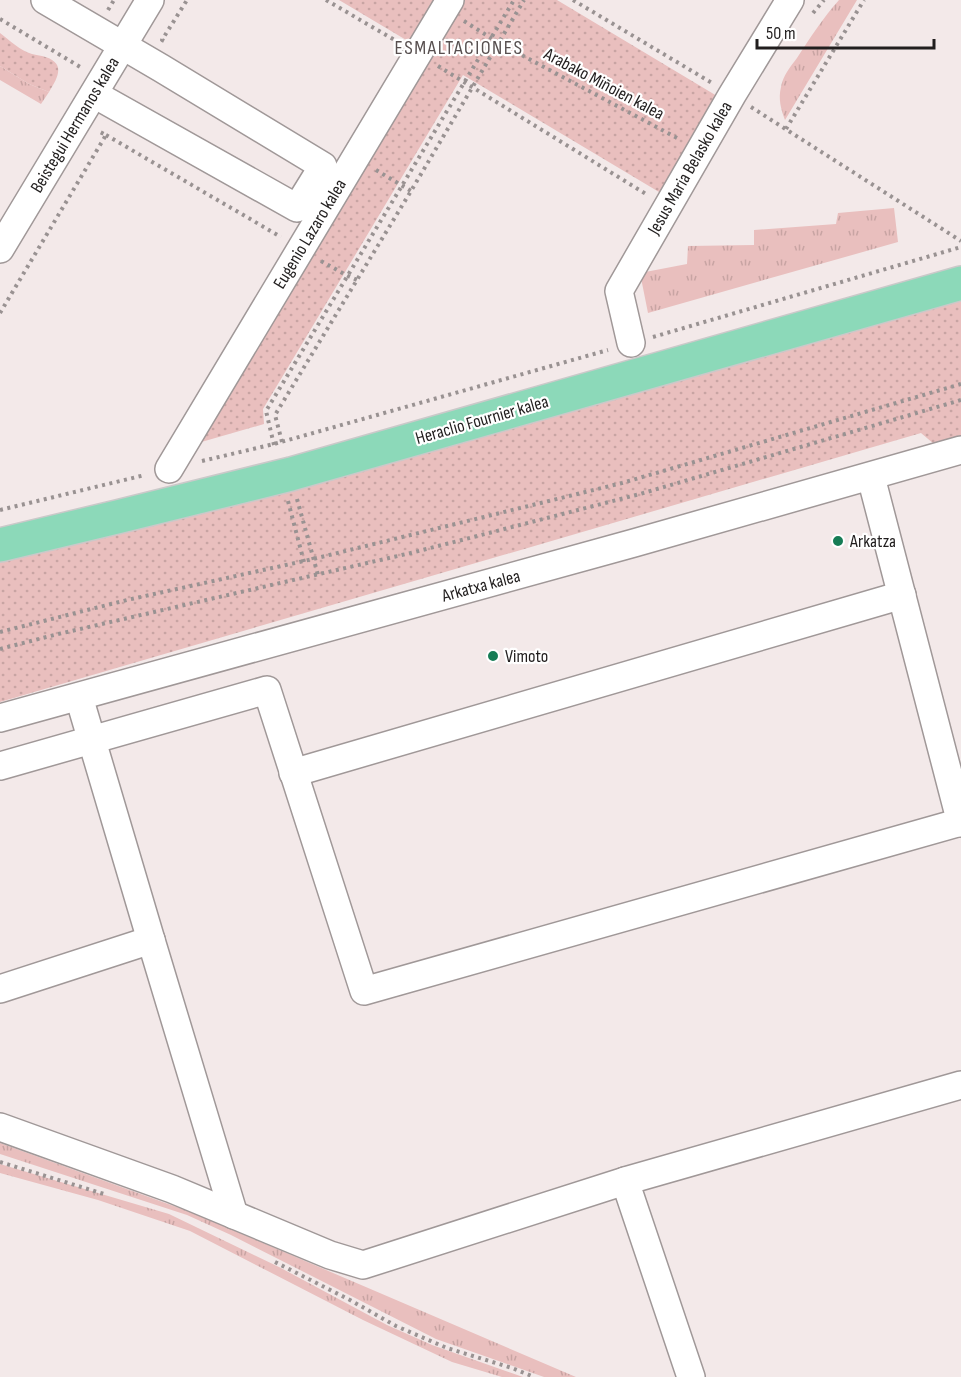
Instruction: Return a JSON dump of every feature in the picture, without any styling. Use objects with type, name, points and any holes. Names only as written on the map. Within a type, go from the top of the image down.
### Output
[{"type":"main road","name":"Heraclio Fournier kalea","points":[[0,544],[117,518],[286,475],[961,282]]},
{"type":"street","points":[[45,0],[323,166],[297,208],[85,86]]},
{"type":"street","name":"Beistegui Hermanos kalea","points":[[0,249],[85,86],[122,46],[150,0]]},
{"type":"street","name":"Jesus Maria Belasko kalea","points":[[631,343],[619,291],[732,95],[790,0]]},
{"type":"street","name":"Eugenio Lazaro kalea","points":[[170,469],[448,4]]},
{"type":"street","name":"Arkatxa kalea","points":[[0,718],[871,477],[961,450]]},
{"type":"street","points":[[257,648],[267,690],[364,992],[961,822],[871,477]]},
{"type":"street","points":[[293,773],[902,595]]},
{"type":"street","points":[[0,766],[267,690]]},
{"type":"street","points":[[79,697],[234,1215]]},
{"type":"street","points":[[0,989],[151,940]]},
{"type":"street","points":[[0,1127],[172,1189],[330,1256],[363,1265],[625,1180],[961,1085]]},
{"type":"street","points":[[625,1180],[691,1377]]},
{"type":"path","points":[[168,43],[162,40],[187,0]]},
{"type":"path","points":[[326,0],[667,206]]},
{"type":"path","points":[[318,575],[274,444],[266,411],[514,0]]},
{"type":"path","points":[[304,562],[275,415],[524,0]]},
{"type":"path","points":[[573,0],[732,95],[961,241]]},
{"type":"path","points":[[786,129],[864,0]]},
{"type":"path","name":"Arabako Miñoien kalea","points":[[448,4],[491,39],[700,150]]},
{"type":"path","points":[[0,19],[82,68],[85,86]]},
{"type":"path","points":[[106,135],[357,280]]},
{"type":"path","points":[[356,157],[411,191]]},
{"type":"path","points":[[0,510],[282,442],[961,247]]},
{"type":"path","points":[[0,632],[127,600],[304,562],[622,483],[961,384]]},
{"type":"path","points":[[0,649],[416,552],[640,494],[961,400]]},
{"type":"path","points":[[0,1162],[110,1195]]},
{"type":"path","points":[[272,1260],[396,1326],[447,1348],[534,1377]]},
{"type":"green space","points":[[339,0],[557,0],[722,99],[664,195],[463,75],[263,409],[264,424],[191,445],[428,53]]},
{"type":"green space","points":[[839,0],[857,0],[785,120],[780,100],[783,79]]},
{"type":"green space","points":[[0,33],[24,50],[55,62],[58,75],[49,92],[29,84],[0,66]]},
{"type":"green space","points":[[0,66],[29,84],[49,92],[41,104],[0,80]]},
{"type":"green space","points":[[894,208],[898,242],[648,313],[640,273],[687,264],[688,246],[754,245],[754,230],[836,224],[838,213]]},
{"type":"green space","points":[[961,296],[961,436],[934,444],[921,433],[0,702],[0,558]]},
{"type":"green space","points":[[0,1143],[193,1213],[576,1377],[544,1377],[436,1339],[187,1215],[0,1154]]},
{"type":"green space","points":[[0,1164],[169,1214],[279,1267],[387,1325],[432,1345],[523,1377],[502,1377],[452,1362],[363,1320],[190,1231],[98,1200],[0,1173]]},
{"type":"place","name":"Arkatza","points":[[838,541]]},
{"type":"place","name":"Vimoto","points":[[493,656]]},
{"type":"district","name":"ESMALTACIONES","points":[[459,48]]}]
